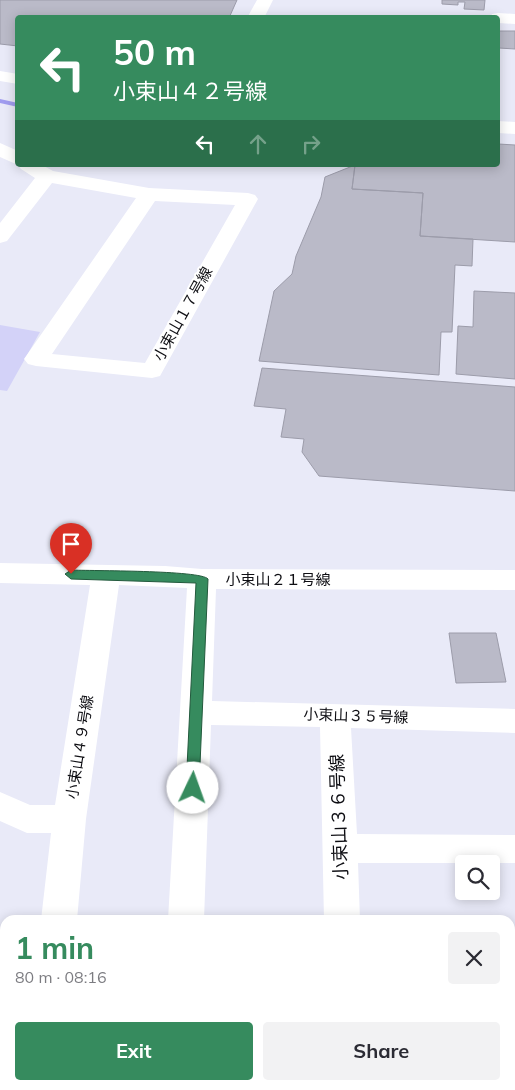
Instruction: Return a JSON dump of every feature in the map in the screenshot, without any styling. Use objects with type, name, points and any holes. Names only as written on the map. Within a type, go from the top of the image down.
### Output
[{"type":"street","points":[[258,15],[265,0]]},
{"type":"street","points":[[500,18],[515,19]]},
{"type":"street","points":[[0,64],[15,66]]},
{"type":"street","points":[[0,76],[15,78]]},
{"type":"street","points":[[500,113],[515,114]]},
{"type":"street","points":[[500,127],[515,128]]},
{"type":"street","points":[[0,150],[15,158]]},
{"type":"street","name":"小束山１７号線","points":[[31,167],[47,176],[149,194],[183,198],[248,199],[152,371],[36,359],[149,194]]},
{"type":"street","points":[[0,237],[47,176]]},
{"type":"street","name":"小束山２１号線","points":[[0,573],[202,579],[515,580]]},
{"type":"street","name":"小束山４９号線","points":[[59,915],[69,819],[106,575]]},
{"type":"street","points":[[186,915],[202,579]]},
{"type":"street","name":"小束山３５号線","points":[[196,713],[515,721]]},
{"type":"street","name":"小束山３６号線","points":[[335,715],[342,915]]},
{"type":"street","points":[[0,806],[27,819],[69,819]]},
{"type":"street","points":[[341,848],[515,849]]},
{"type":"shaded area","points":[[0,325],[40,332],[7,391],[0,390]]},
{"type":"building","points":[[0,0],[237,0],[230,15],[15,15],[15,46],[0,44]]},
{"type":"building","points":[[442,0],[485,0],[484,10],[464,9],[465,2],[458,2],[458,5],[442,4]]},
{"type":"building","points":[[500,31],[515,31],[515,49],[500,48]]},
{"type":"building","points":[[500,144],[515,145],[515,242],[420,236],[423,193],[352,189],[355,167],[500,167]]},
{"type":"building","points":[[350,167],[355,167],[352,189],[423,193],[420,236],[473,239],[472,266],[455,265],[452,332],[441,332],[439,375],[259,361],[274,291],[292,274],[296,256],[321,197],[325,177]]},
{"type":"building","points":[[474,291],[515,293],[515,379],[456,374],[458,326],[473,327]]},
{"type":"building","points":[[262,368],[515,387],[515,491],[319,476],[302,452],[304,439],[281,437],[286,409],[254,406]]},
{"type":"building","points":[[449,633],[496,633],[506,682],[456,683]]},
{"type":"waterway","points":[[0,101],[15,104]]},
{"type":"route","points":[[71,574],[166,576],[202,579],[193,788]]}]
